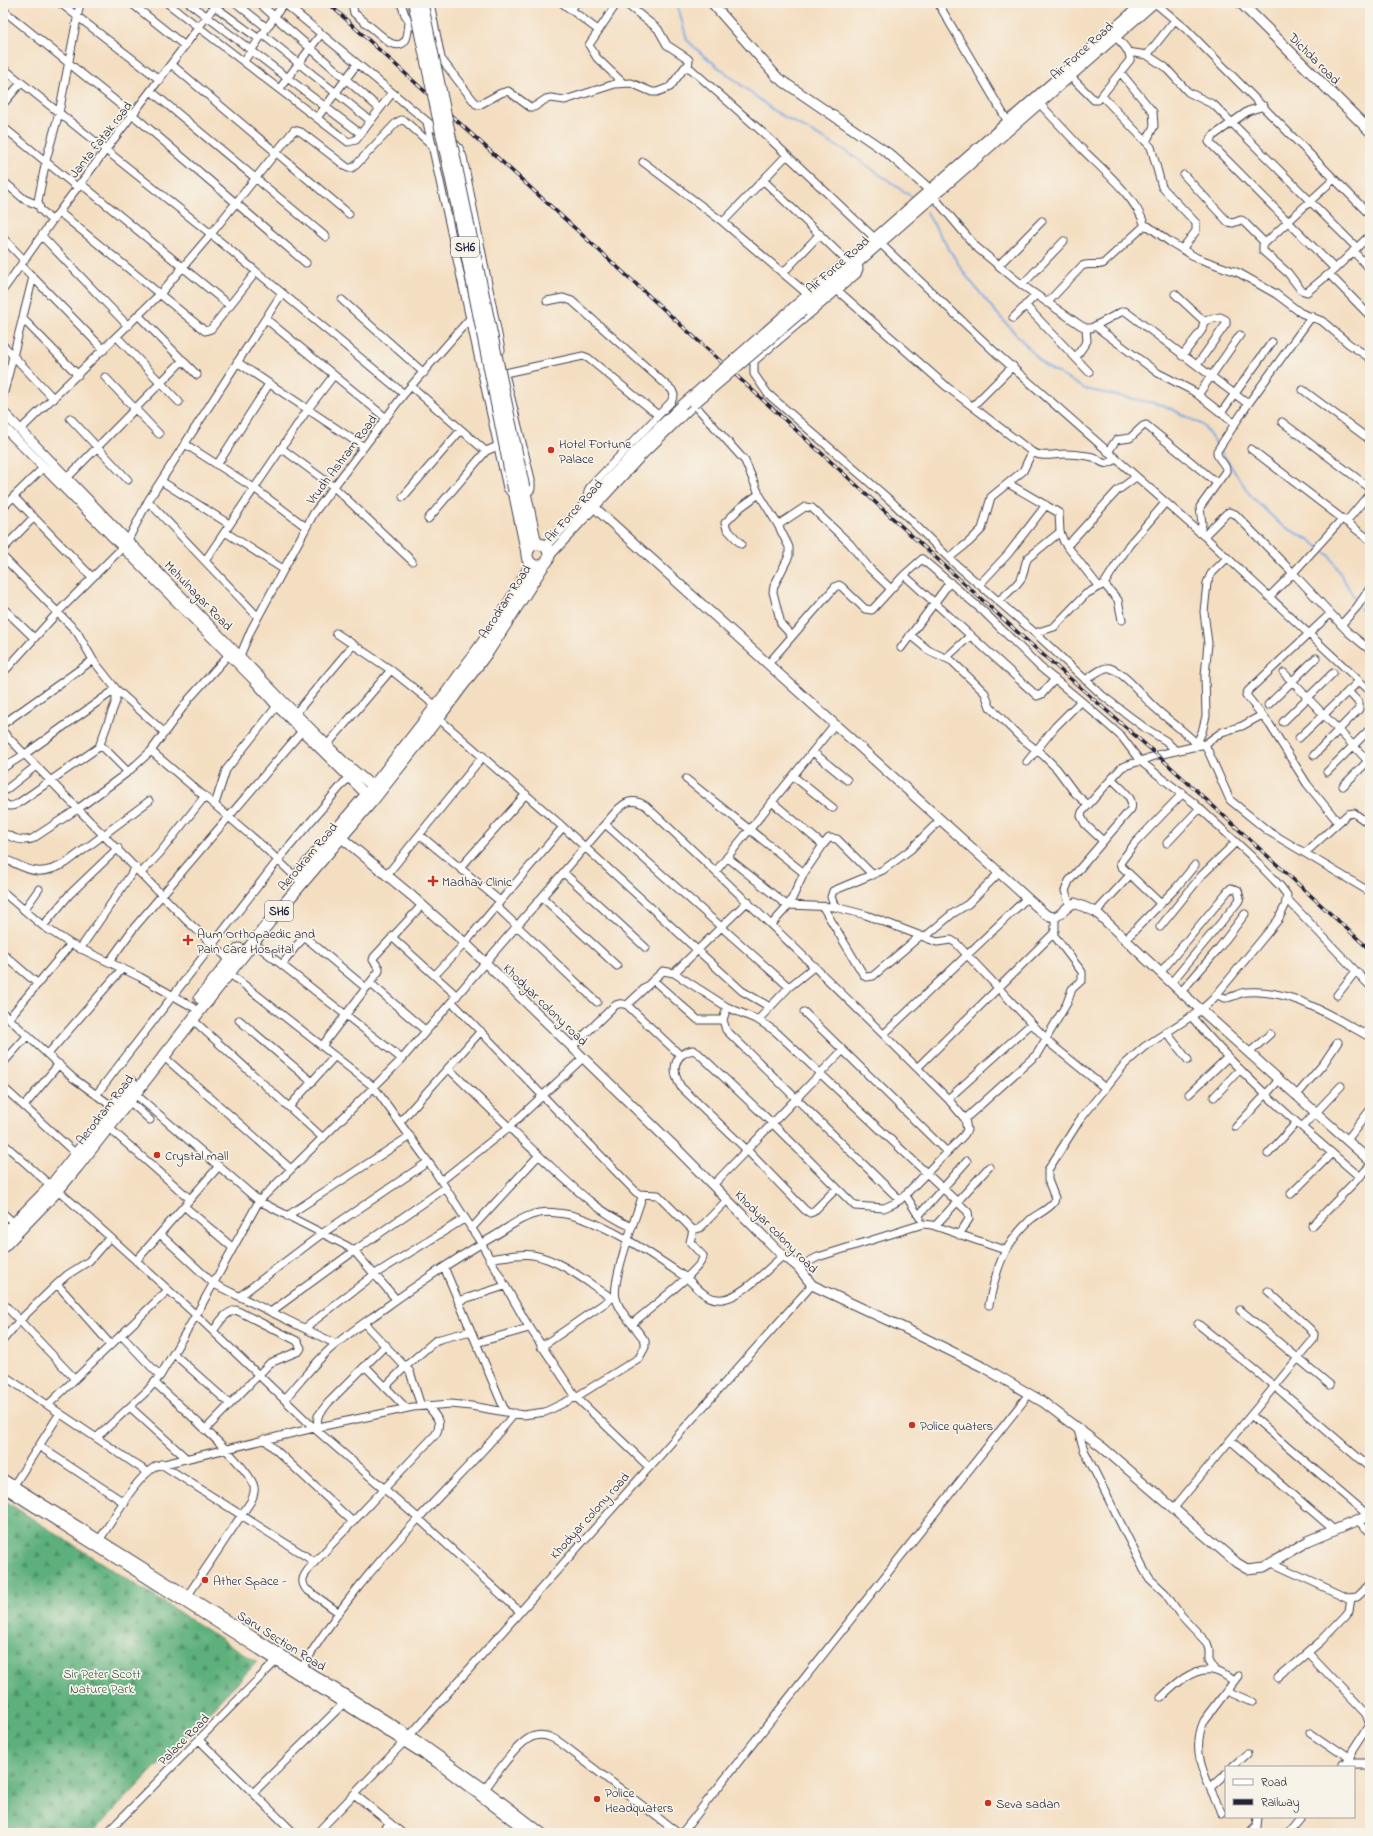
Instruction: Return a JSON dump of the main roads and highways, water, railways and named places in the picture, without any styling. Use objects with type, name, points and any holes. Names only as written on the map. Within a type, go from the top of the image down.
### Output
[{"type":"main road","name":"SH6","points":[[414,3],[520,493],[543,549],[547,562],[543,566]]},
{"type":"main road","name":"SH6","points":[[422,3],[520,493],[527,557],[531,565]]},
{"type":"main road","name":"Dichda road","points":[[1241,3],[1370,131]]},
{"type":"main road","points":[[527,553],[529,549],[543,549]]},
{"type":"main road","points":[[531,565],[543,566]]},
{"type":"main road","name":"Aerodram Road","points":[[373,794],[500,619],[531,565]]},
{"type":"main road","name":"Aerodram Road","points":[[3,1246],[108,1126],[164,1056],[231,966],[299,880],[438,718],[493,644],[543,566]]},
{"type":"main road","name":"Aerodram Road","points":[[3,1235],[54,1188],[76,1154],[192,1007],[254,943],[299,880]]},
{"type":"waterway","points":[[677,3],[687,40],[703,55],[774,111],[849,153],[912,197]]},
{"type":"waterway","points":[[926,212],[964,273],[994,310],[1044,365],[1085,389],[1163,405],[1203,425],[1251,496],[1281,525],[1311,541],[1330,556],[1358,604]]},
{"type":"waterway","points":[[1360,608],[1370,622]]},
{"type":"railway","points":[[328,3],[1025,639],[1163,760],[1370,950]]},
{"type":"place","name":"Hotel Fortune Palace","points":[[551,450]]},
{"type":"place","name":"Madhav Clinic","points":[[433,881]]},
{"type":"place","name":"Aum Orthopaedic and Pain Care Hospital","points":[[188,940]]},
{"type":"place","name":"Crystal mall","points":[[157,1155]]},
{"type":"place","name":"Police quaters","points":[[912,1425]]},
{"type":"place","name":"Ather Space -","points":[[205,1580]]},
{"type":"place","name":"Police Headquaters","points":[[597,1799]]},
{"type":"place","name":"Seva sadan","points":[[988,1803]]},
{"type":"park label","name":"Sir Peter Scott Nature Park","points":[[102,1680]]}]
